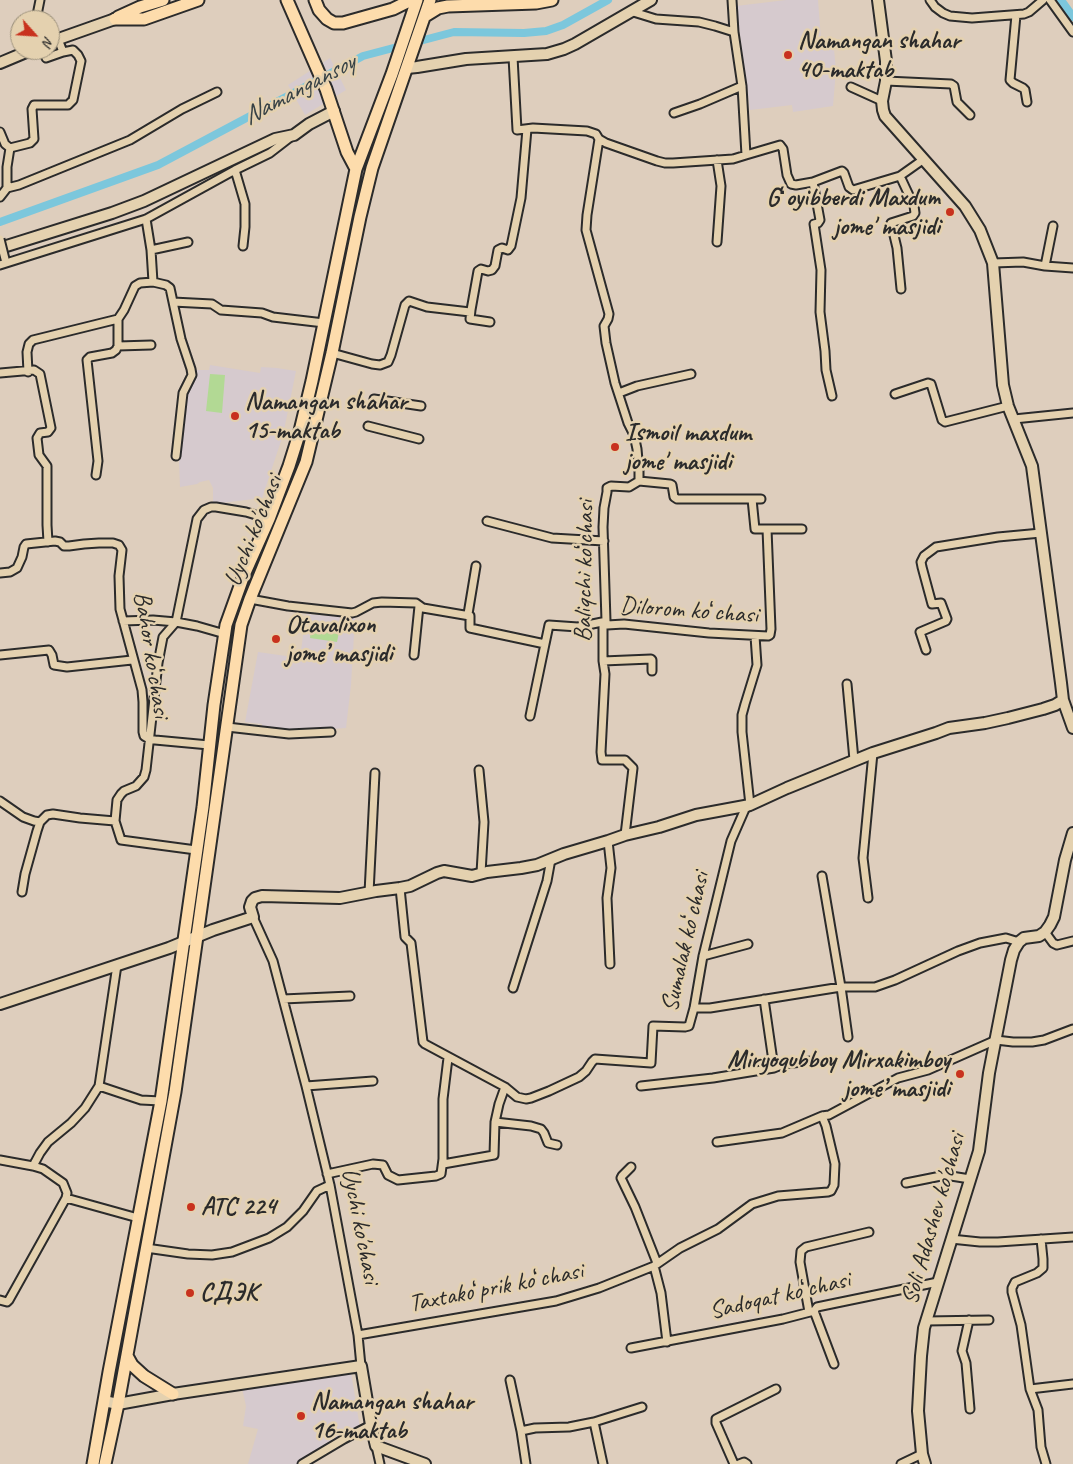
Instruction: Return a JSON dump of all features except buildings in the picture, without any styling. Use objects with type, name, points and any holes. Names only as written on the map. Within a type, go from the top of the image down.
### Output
[{"type":"main road","points":[[114,19],[140,7],[163,0]]},
{"type":"main road","points":[[114,19],[144,19],[198,0]]},
{"type":"main road","points":[[287,0],[326,89],[347,152],[356,170]]},
{"type":"main road","points":[[315,0],[319,10],[327,19],[334,23],[343,24],[393,9],[411,0]]},
{"type":"main road","name":"Uychi ko'chasi","points":[[93,1464],[161,1101],[203,806],[209,745],[226,625],[234,600],[269,519],[289,466],[300,430],[356,170],[417,0]]},
{"type":"main road","name":"Uychi ko'chasi","points":[[105,1464],[118,1404],[176,1092],[241,625],[306,462],[372,168],[430,0]]},
{"type":"main road","points":[[424,16],[438,8],[448,6],[536,3],[552,0]]},
{"type":"main road","points":[[372,126],[384,130]]},
{"type":"main road","points":[[127,1356],[144,1376],[173,1394]]},
{"type":"street","points":[[408,65],[466,59],[542,55],[564,49],[651,0]]},
{"type":"street","points":[[732,0],[734,32],[742,86],[746,155]]},
{"type":"street","points":[[878,0],[884,46],[886,81],[882,100],[885,116],[965,206],[980,230],[993,263],[1003,385],[1008,406],[1032,466],[1063,700],[1070,711],[1073,728]]},
{"type":"street","points":[[930,0],[943,13],[950,16],[972,18],[1016,15],[1029,12],[1043,0]]},
{"type":"street","points":[[1050,0],[1073,32]]},
{"type":"street","points":[[630,11],[656,19],[699,22],[734,32]]},
{"type":"street","points":[[1016,15],[1010,80],[1025,90],[1027,102]]},
{"type":"street","points":[[60,38],[114,19]]},
{"type":"street","points":[[60,48],[63,52]]},
{"type":"street","points":[[10,148],[30,143],[34,139],[32,109],[34,105],[68,105],[73,100],[81,61],[76,52],[69,50],[60,53]]},
{"type":"street","points":[[513,57],[517,130],[587,131],[596,134],[599,139],[657,161],[673,163],[733,159],[780,145],[786,175],[791,184],[813,182],[844,172],[849,187],[853,190],[900,176],[924,159]]},
{"type":"street","points":[[886,81],[951,84],[954,86],[957,102],[970,114]]},
{"type":"street","points":[[674,113],[742,86]]},
{"type":"street","points":[[852,87],[882,100]]},
{"type":"street","points":[[0,197],[7,188],[130,140],[182,109],[217,92]]},
{"type":"street","points":[[0,239],[4,262],[146,219],[270,153],[309,124],[334,111]]},
{"type":"street","points":[[490,322],[472,320],[470,312],[478,271],[481,269],[492,270],[495,266],[498,250],[508,250],[510,248],[521,198],[527,129]]},
{"type":"street","points":[[0,132],[5,144],[10,148]]},
{"type":"street","points":[[0,248],[144,201],[275,139],[294,134]]},
{"type":"street","points":[[599,139],[586,230],[608,309],[609,314],[604,331],[619,393],[628,423],[634,435],[639,462],[638,481],[670,484],[672,485],[674,497],[678,499],[761,499]]},
{"type":"street","points":[[7,188],[7,167],[10,148]]},
{"type":"street","points":[[717,160],[721,186],[717,242]]},
{"type":"street","points":[[235,170],[245,204],[243,246]]},
{"type":"street","points":[[900,176],[915,213],[913,216],[891,222],[897,248],[901,289]]},
{"type":"street","points":[[813,182],[820,220],[814,224],[821,270],[820,312],[826,370],[832,396]]},
{"type":"street","points":[[146,219],[152,250],[153,282]]},
{"type":"street","points":[[1045,266],[1053,226]]},
{"type":"street","points":[[152,250],[188,242]]},
{"type":"street","points":[[993,263],[1023,262],[1073,268]]},
{"type":"street","points":[[118,346],[118,319],[135,286],[140,283],[153,282],[170,288],[181,339],[192,369],[192,376],[184,393],[176,456]]},
{"type":"street","points":[[332,353],[372,364],[380,365],[388,362],[405,305],[409,301],[427,307],[470,312]]},
{"type":"street","points":[[173,302],[212,304],[221,310],[262,313],[273,317],[324,323]]},
{"type":"street","points":[[28,372],[29,344],[33,340],[118,319]]},
{"type":"street","points":[[96,474],[98,461],[87,360],[90,357],[112,352],[118,346],[151,345]]},
{"type":"street","points":[[0,373],[36,370],[40,374],[51,424],[48,432],[40,433],[37,438],[39,455],[47,466],[48,542],[26,544],[17,568],[10,572],[0,573]]},
{"type":"street","points":[[619,393],[637,386],[691,374]]},
{"type":"street","points":[[894,394],[928,383],[931,384],[944,422],[1008,406]]},
{"type":"street","points":[[374,399],[421,406]]},
{"type":"street","points":[[1014,419],[1073,413]]},
{"type":"street","points":[[368,426],[420,439]]},
{"type":"street","name":"Baliqchi koʻchasi","points":[[625,835],[633,768],[625,760],[604,761],[600,752],[605,674],[603,627],[606,621],[603,527],[607,488],[611,486],[629,487],[638,481]]},
{"type":"street","points":[[752,499],[755,529],[802,529]]},
{"type":"street","points":[[196,850],[121,840],[115,821],[119,796],[124,791],[136,786],[146,770],[162,637],[176,622],[196,519],[204,510],[216,507],[246,512],[269,519]]},
{"type":"street","points":[[487,521],[552,538],[604,541]]},
{"type":"street","name":"Dilorom koʻchasi","points":[[545,644],[549,625],[578,626],[602,622],[607,625],[624,624],[768,636],[771,634],[768,529]]},
{"type":"street","points":[[926,650],[920,632],[947,619],[941,603],[932,604],[921,562],[924,556],[936,548],[998,537],[1041,533]]},
{"type":"street","name":"Bahor koʻchasi","points":[[48,542],[58,542],[61,545],[69,546],[99,543],[113,543],[121,546],[118,593],[132,660],[142,690],[144,736],[149,739],[209,745]]},
{"type":"street","points":[[476,566],[468,614],[470,616],[470,628],[545,644],[530,716]]},
{"type":"street","points":[[250,599],[288,606],[352,613],[382,602],[416,603],[423,608],[468,614]]},
{"type":"street","points":[[414,656],[419,606]]},
{"type":"street","points":[[123,621],[153,620],[176,622],[225,634]]},
{"type":"street","points":[[750,805],[742,732],[742,715],[757,665],[755,636]]},
{"type":"street","points":[[0,655],[49,650],[52,654],[54,665],[67,667],[132,660]]},
{"type":"street","points":[[603,661],[651,659],[652,671]]},
{"type":"street","points":[[847,684],[854,760]]},
{"type":"street","points":[[0,1004],[253,917],[250,906],[252,901],[262,896],[340,898],[410,886],[444,871],[472,876],[481,873],[521,868],[571,851],[696,815],[750,805],[873,753],[949,728],[985,724],[1043,709],[1063,700]]},
{"type":"street","points":[[227,727],[289,734],[331,732]]},
{"type":"street","points":[[868,898],[863,858],[873,753]]},
{"type":"street","points":[[478,770],[484,822],[481,873]]},
{"type":"street","points":[[369,893],[375,773]]},
{"type":"street","points":[[0,801],[23,817],[40,822]]},
{"type":"street","name":"Sumalak koʻchasi","points":[[400,888],[405,936],[410,943],[423,1042],[517,1096],[526,1099],[531,1098],[583,1075],[595,1059],[651,1062],[653,1026],[687,1027],[694,1008],[731,841],[745,809],[750,805]]},
{"type":"street","points":[[22,892],[32,844],[40,822],[48,815],[115,821]]},
{"type":"street","points":[[694,1008],[710,1008],[764,1000],[841,986],[875,987],[980,943],[1006,938],[1019,942],[1024,938],[1039,936],[1045,932],[1054,916],[1065,860],[1073,833]]},
{"type":"street","points":[[608,841],[611,868],[607,898],[610,964]]},
{"type":"street","points":[[513,988],[544,890],[551,859]]},
{"type":"street","points":[[822,876],[848,1037]]},
{"type":"street","name":"Uychi ko'chasi","points":[[253,917],[273,961],[330,1185],[358,1336],[361,1366]]},
{"type":"street","points":[[1045,932],[1053,943],[1057,945],[1073,941]]},
{"type":"street","name":"Soli Adashev ko'chasi","points":[[925,1464],[922,1454],[918,1411],[921,1356],[926,1321],[980,1143],[989,1073],[1011,960],[1019,942]]},
{"type":"street","points":[[704,956],[748,944]]},
{"type":"street","points":[[33,1166],[44,1148],[85,1108],[99,1086],[117,965]]},
{"type":"street","points":[[283,999],[350,996]]},
{"type":"street","points":[[764,1000],[774,1068]]},
{"type":"street","points":[[718,1142],[782,1133],[822,1116],[829,1115],[898,1078],[928,1070],[996,1040],[1032,1042],[1044,1040],[1073,1029]]},
{"type":"street","points":[[327,1174],[373,1164],[383,1165],[388,1175],[395,1179],[440,1175],[443,1164],[443,1099],[448,1058]]},
{"type":"street","points":[[641,1086],[713,1078],[774,1068],[784,1064],[810,1061]]},
{"type":"street","points":[[306,1086],[373,1080]]},
{"type":"street","points":[[99,1086],[141,1100],[161,1101]]},
{"type":"street","points":[[443,1164],[494,1155],[495,1122],[505,1088]]},
{"type":"street","name":"Taxtakoʻprik koʻchasi","points":[[358,1336],[556,1301],[600,1288],[655,1264],[680,1248],[718,1229],[752,1204],[778,1196],[831,1191],[834,1185],[835,1164],[822,1116]]},
{"type":"street","points":[[495,1122],[541,1129],[548,1143],[557,1145]]},
{"type":"street","points":[[0,1160],[33,1166],[48,1172],[63,1183],[67,1193],[66,1198],[9,1300],[7,1302],[0,1300]]},
{"type":"street","points":[[631,1167],[621,1178],[635,1207],[655,1264],[668,1342]]},
{"type":"street","points":[[906,1183],[941,1176],[970,1179]]},
{"type":"street","points":[[146,1248],[188,1254],[212,1255],[232,1252],[269,1238],[287,1226],[303,1211],[317,1191],[330,1185]]},
{"type":"street","points":[[66,1198],[138,1218]]},
{"type":"street","points":[[834,1364],[812,1311],[800,1262],[801,1250],[806,1247],[869,1232]]},
{"type":"street","points":[[951,1239],[980,1242],[1073,1237]]},
{"type":"street","points":[[1042,1239],[1042,1268],[1037,1273],[1016,1282],[1012,1292],[1020,1320],[1030,1389],[1038,1410],[1041,1447],[1046,1464]]},
{"type":"street","name":"Sadoqat koʻchasi","points":[[630,1348],[668,1342],[812,1311],[817,1307],[938,1282]]},
{"type":"street","points":[[969,1320],[962,1351],[966,1363],[970,1409]]},
{"type":"street","points":[[926,1321],[989,1320]]},
{"type":"street","points":[[104,1401],[118,1404],[361,1366],[380,1464]]},
{"type":"street","points":[[510,1380],[526,1464]]},
{"type":"street","points":[[1030,1389],[1073,1384]]},
{"type":"street","points":[[734,1464],[716,1420],[776,1389]]},
{"type":"street","points":[[521,1430],[569,1427],[594,1422],[642,1407]]},
{"type":"street","points":[[594,1422],[603,1464]]},
{"type":"street","points":[[302,1464],[371,1425]]},
{"type":"street","points":[[376,1446],[425,1464]]},
{"type":"street","points":[[901,1464],[922,1454]]},
{"type":"street","points":[[739,1464],[744,1462],[747,1464]]},
{"type":"shaded area","name":"Namangan shahar 40-maktab","points":[[786,0],[818,0],[821,39],[833,39],[836,70],[833,106],[793,112],[792,105],[750,110],[736,6]]},
{"type":"shaded area","points":[[330,58],[346,90],[305,115],[288,85]]},
{"type":"shaded area","name":"Namangan shahar 15-maktab","points":[[210,365],[260,373],[261,367],[296,371],[283,435],[262,498],[213,504],[213,488],[209,480],[180,487],[179,462],[186,396],[192,383],[194,370],[209,370]]},
{"type":"shaded area","points":[[306,614],[355,618],[346,728],[300,731],[262,728],[262,724],[245,722],[258,652],[300,658]]},
{"type":"shaded area","name":"Namangan shahar 16-maktab","points":[[351,1372],[360,1428],[299,1464],[248,1464],[258,1429],[243,1426],[246,1406],[242,1388]]},
{"type":"green space","points":[[210,374],[225,375],[222,413],[206,411]]},
{"type":"green space","points":[[312,622],[340,627],[337,642],[310,638]]},
{"type":"waterway","name":"Namangansoy","points":[[0,222],[158,165],[363,56],[454,32],[524,33],[546,31],[563,25],[608,0]]},
{"type":"waterway","points":[[1061,0],[1073,17]]},
{"type":"place","name":"Namangan shahar 40-maktab","points":[[788,55]]},
{"type":"place","name":"Gʻoyibberdi Maxdum jome' masjidi","points":[[950,212]]},
{"type":"place","name":"Namangan shahar 15-maktab","points":[[235,416]]},
{"type":"place","name":"Ismoil maxdum jome' masjidi","points":[[615,447]]},
{"type":"place","name":"Otavalixon jome’ masjidi","points":[[276,639]]},
{"type":"place","name":"Miryoqubboy Mirxakimboy jome’ masjidi","points":[[960,1074]]},
{"type":"place","name":"ATC 224","points":[[191,1207]]},
{"type":"place","name":"СДЭК","points":[[190,1293]]},
{"type":"place","name":"Namangan shahar 16-maktab","points":[[301,1416]]}]
